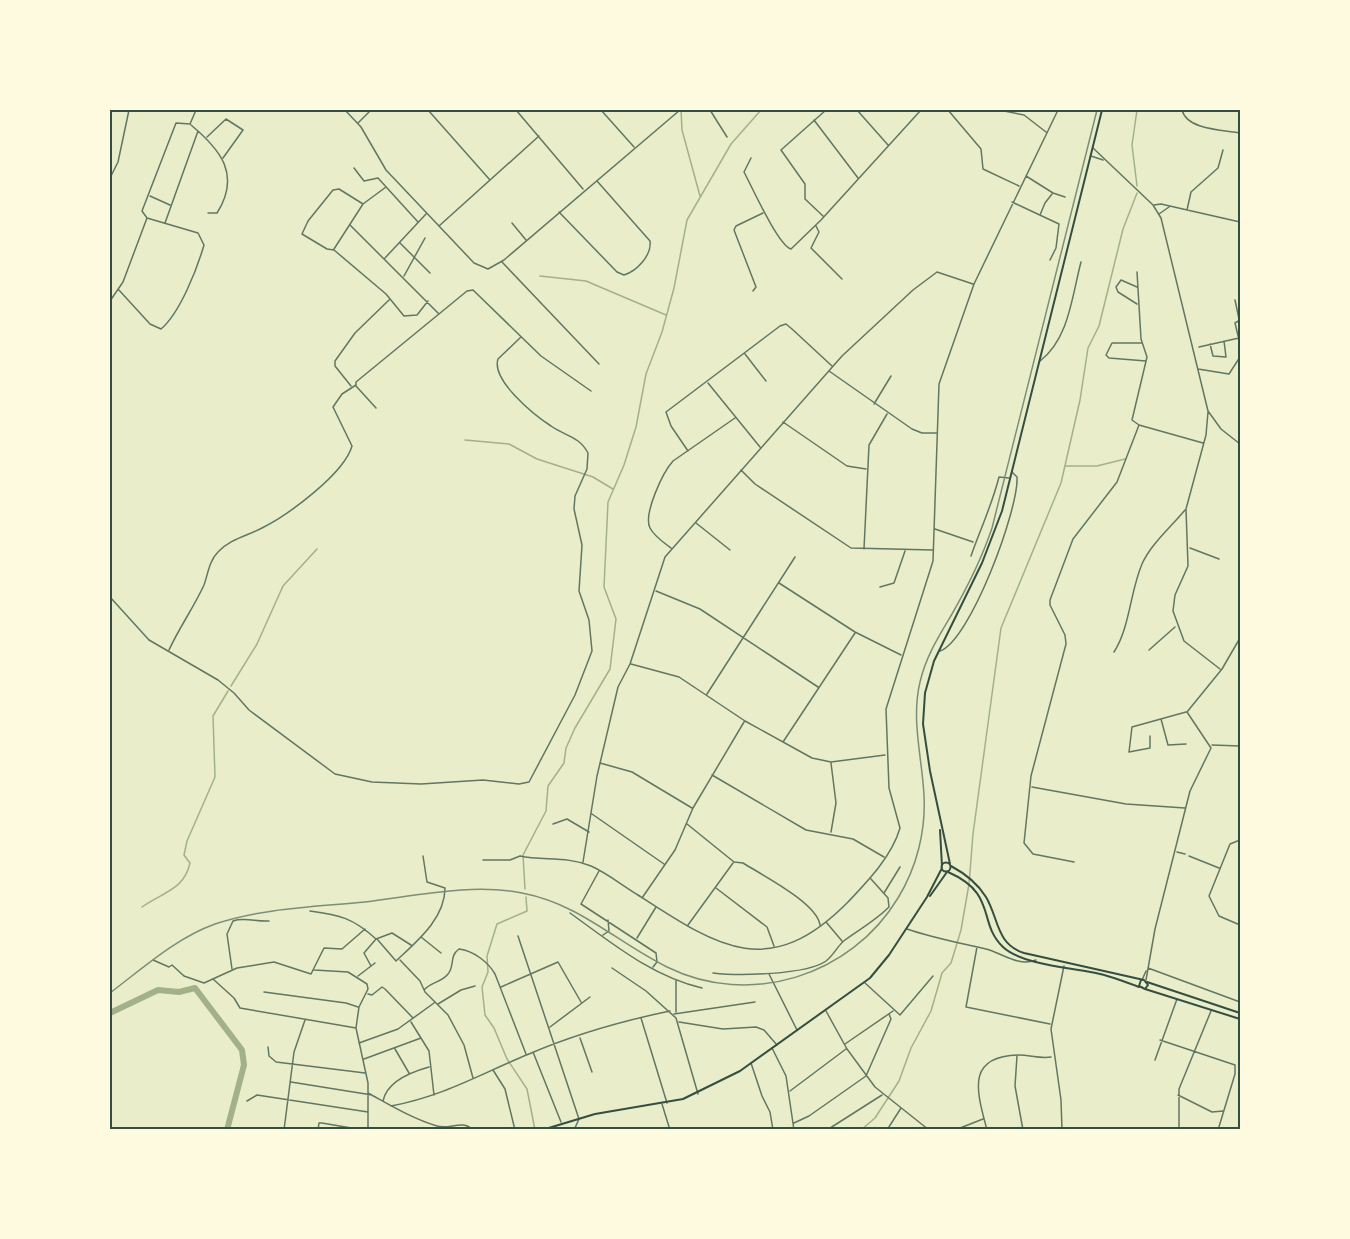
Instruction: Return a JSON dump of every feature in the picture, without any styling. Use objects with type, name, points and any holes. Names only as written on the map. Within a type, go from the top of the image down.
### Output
[{"type":"main road","points":[[544,1129],[579,1119],[667,1103],[698,1094],[750,1064],[826,1011],[879,969],[927,897],[947,872],[950,865],[940,824],[923,712],[927,683],[939,651],[991,542],[1010,478],[1102,110]]},
{"type":"main road","points":[[940,824],[942,867],[969,884],[979,896],[996,937],[1003,947],[1019,957],[1124,981],[1240,1019]]},
{"type":"main road","points":[[927,897],[944,863],[950,865],[968,877],[985,895],[999,932],[1009,946],[1024,953],[1083,964],[1147,981],[1240,1013]]},
{"type":"main road","points":[[1140,987],[1141,980]]},
{"type":"main road","points":[[1145,988],[1147,981]]},
{"type":"street","points":[[110,178],[118,162],[129,110]]},
{"type":"street","points":[[190,124],[196,110]]},
{"type":"street","points":[[345,110],[358,123],[379,161],[477,266],[488,269],[501,261],[680,110]]},
{"type":"street","points":[[358,123],[372,110]]},
{"type":"street","points":[[428,110],[490,181]]},
{"type":"street","points":[[516,110],[584,190]]},
{"type":"street","points":[[601,110],[635,147]]},
{"type":"street","points":[[710,110],[727,137]]},
{"type":"street","points":[[824,217],[805,199],[805,184],[781,150],[826,110]]},
{"type":"street","points":[[857,110],[888,146]]},
{"type":"street","points":[[751,158],[744,170],[764,213],[788,249],[794,248],[921,110]]},
{"type":"street","points":[[948,110],[981,149],[983,169],[1020,187]]},
{"type":"street","points":[[999,110],[1024,115],[1047,133]]},
{"type":"street","points":[[483,860],[510,860],[520,856],[557,857],[582,863],[599,870],[687,926],[738,949],[774,947],[799,941],[826,922],[870,878],[896,840],[900,823],[889,788],[886,709],[931,571],[939,384],[974,284],[1058,110]]},
{"type":"street","points":[[1182,110],[1184,117],[1199,125],[1240,133]]},
{"type":"street","points":[[206,138],[226,119],[243,130],[223,158]]},
{"type":"street","points":[[813,120],[858,179]]},
{"type":"street","points":[[118,289],[153,326],[161,329],[168,323],[204,245],[198,233],[147,218],[142,211],[176,123],[190,124],[223,158],[228,180],[226,193],[217,213],[208,213]]},
{"type":"street","points":[[164,224],[198,131]]},
{"type":"street","points":[[439,226],[539,136]]},
{"type":"street","points":[[1093,147],[1153,205],[1159,214],[1169,243],[1208,411],[1221,429],[1240,444]]},
{"type":"street","points":[[1186,210],[1191,192],[1218,168],[1223,150]]},
{"type":"street","points":[[1091,156],[1104,160]]},
{"type":"street","points":[[354,168],[364,181],[378,178],[418,222]]},
{"type":"street","points":[[1025,175],[1053,193],[1065,197]]},
{"type":"street","points":[[558,211],[617,273],[624,275],[635,269],[647,255],[650,241],[596,180]]},
{"type":"street","points":[[334,250],[363,204],[386,187]]},
{"type":"street","points":[[363,204],[339,189],[333,190],[308,221],[303,236],[327,249],[334,250],[389,299],[400,314],[408,318],[417,315],[428,301]]},
{"type":"street","points":[[1040,216],[1045,202],[1053,193]]},
{"type":"street","points":[[148,196],[171,205]]},
{"type":"street","points":[[1012,202],[1058,223],[1060,228],[1056,248],[1050,260]]},
{"type":"street","points":[[1153,205],[1240,222]]},
{"type":"street","points":[[1159,214],[1170,207]]},
{"type":"street","points":[[385,258],[426,213]]},
{"type":"street","points":[[753,291],[756,287],[734,230],[736,226],[764,213]]},
{"type":"street","points":[[110,301],[118,289],[147,218]]},
{"type":"street","points":[[512,223],[526,240]]},
{"type":"street","points":[[350,225],[440,314]]},
{"type":"street","points":[[816,225],[819,231],[811,248],[842,279]]},
{"type":"street","points":[[404,277],[425,238]]},
{"type":"street","points":[[399,243],[430,273]]},
{"type":"street","points":[[501,261],[599,364]]},
{"type":"street","points":[[1039,362],[1051,352],[1062,335],[1081,262]]},
{"type":"street","points":[[1137,272],[1142,343],[1147,361],[1132,416],[1133,422],[1204,443]]},
{"type":"street","points":[[582,863],[600,763],[618,687],[630,664],[655,590],[660,566],[671,549],[832,367],[895,306],[934,273],[947,273],[974,284]]},
{"type":"street","points":[[1138,288],[1121,280],[1116,287],[1122,295],[1139,305]]},
{"type":"street","points":[[168,651],[203,586],[218,552],[237,539],[264,528],[287,513],[332,474],[350,451],[351,442],[333,408],[339,398],[440,314],[473,290],[541,356],[591,392]]},
{"type":"street","points":[[352,387],[336,367],[335,361],[355,333],[389,299]]},
{"type":"street","points":[[1235,300],[1240,320],[1235,323],[1240,344]]},
{"type":"street","points":[[688,451],[665,414],[780,326],[786,324],[832,367]]},
{"type":"street","points":[[110,597],[149,640],[218,680],[249,710],[300,751],[347,779],[421,784],[483,780],[519,784],[529,782],[584,676],[592,645],[587,610],[579,591],[582,545],[574,508],[575,496],[587,470],[588,453],[575,438],[550,426],[512,392],[499,375],[498,359],[521,337]]},
{"type":"street","points":[[1199,347],[1239,338]]},
{"type":"street","points":[[1210,345],[1213,356],[1226,357],[1224,341]]},
{"type":"street","points":[[1142,343],[1112,343],[1106,355],[1108,358],[1147,361]]},
{"type":"street","points":[[744,353],[766,381]]},
{"type":"street","points":[[1197,369],[1229,374],[1240,357]]},
{"type":"street","points":[[829,371],[887,414],[917,431],[937,432]]},
{"type":"street","points":[[873,404],[891,376]]},
{"type":"street","points":[[707,382],[760,448]]},
{"type":"street","points":[[356,385],[376,408]]},
{"type":"street","points":[[1208,411],[1204,443],[1186,509],[1189,547],[1186,572],[1174,599],[1173,611],[1177,626],[1187,644],[1222,669]]},
{"type":"street","points":[[864,549],[867,469],[871,440],[887,414]]},
{"type":"street","points":[[671,549],[650,528],[648,513],[669,465],[735,418]]},
{"type":"street","points":[[783,422],[847,466],[867,469]]},
{"type":"street","points":[[1074,862],[1033,854],[1026,847],[1024,825],[1033,769],[1066,644],[1065,635],[1050,605],[1052,592],[1073,539],[1117,482],[1139,425]]},
{"type":"street","points":[[741,470],[755,484],[843,544],[864,549],[933,550]]},
{"type":"street","points":[[939,651],[945,648],[966,624],[999,550],[1013,509],[1017,477],[1011,472]]},
{"type":"street","points":[[971,556],[988,518],[1000,477],[1010,478]]},
{"type":"street","points":[[1114,652],[1120,639],[1137,576],[1146,557],[1186,509]]},
{"type":"street","points":[[695,522],[730,550]]},
{"type":"street","points":[[934,529],[975,543]]},
{"type":"street","points":[[1189,547],[1219,559]]},
{"type":"street","points":[[880,587],[894,583],[905,550]]},
{"type":"street","points":[[706,695],[795,557]]},
{"type":"street","points":[[778,583],[855,632],[902,656]]},
{"type":"street","points":[[655,590],[689,603],[818,687]]},
{"type":"street","points":[[1149,650],[1177,626]]},
{"type":"street","points":[[783,742],[855,632]]},
{"type":"street","points":[[1150,736],[1150,748],[1130,752],[1132,727],[1187,712],[1222,669],[1240,638]]},
{"type":"street","points":[[630,664],[673,674],[745,721],[812,758],[831,762],[887,755]]},
{"type":"street","points":[[1187,712],[1193,724],[1211,745],[1240,746]]},
{"type":"street","points":[[1161,719],[1168,745],[1186,744]]},
{"type":"street","points":[[642,898],[675,850],[693,808],[745,721]]},
{"type":"street","points":[[1147,981],[1155,929],[1190,791],[1211,745]]},
{"type":"street","points":[[830,833],[836,803],[831,762]]},
{"type":"street","points":[[600,763],[633,772],[693,808]]},
{"type":"street","points":[[712,775],[790,822],[813,832],[830,833],[859,841],[885,857]]},
{"type":"street","points":[[1032,786],[1126,804],[1186,808]]},
{"type":"street","points":[[592,814],[665,865]]},
{"type":"street","points":[[553,824],[567,819],[589,832]]},
{"type":"street","points":[[686,823],[734,862],[743,863],[807,906],[817,916],[820,927]]},
{"type":"street","points":[[1240,840],[1230,844],[1210,891],[1210,901],[1220,916],[1240,925]]},
{"type":"street","points":[[1176,852],[1185,854]]},
{"type":"street","points":[[310,911],[336,914],[365,929],[377,939],[392,959],[398,959],[421,937],[440,910],[445,891],[444,887],[428,882],[423,856]]},
{"type":"street","points":[[1189,856],[1220,869]]},
{"type":"street","points":[[687,926],[734,862]]},
{"type":"street","points":[[883,893],[900,867]]},
{"type":"street","points":[[599,870],[581,904],[656,953],[657,962],[652,968]]},
{"type":"street","points":[[713,973],[769,974],[817,965],[833,955],[842,942],[876,921],[889,907],[888,898],[870,878]]},
{"type":"street","points":[[716,888],[767,927],[774,938],[774,947]]},
{"type":"street","points":[[636,938],[656,907]]},
{"type":"street","points":[[570,913],[628,956],[676,981],[702,988]]},
{"type":"street","points":[[232,970],[226,934],[233,921],[244,918],[254,922],[269,921]]},
{"type":"street","points":[[602,936],[609,931],[608,920]]},
{"type":"street","points":[[826,922],[842,942]]},
{"type":"street","points":[[907,928],[1016,960],[1036,960]]},
{"type":"street","points":[[153,960],[169,967],[172,965],[184,976],[204,983],[232,970],[277,962],[311,974],[325,947],[340,950],[365,929]]},
{"type":"street","points":[[371,966],[364,953],[377,939],[392,933],[412,945]]},
{"type":"street","points":[[518,936],[579,1119],[574,1130]]},
{"type":"street","points":[[421,937],[441,953]]},
{"type":"street","points":[[977,947],[966,1007],[1051,1025]]},
{"type":"street","points":[[424,990],[436,980],[447,975],[452,968],[453,956],[459,949],[468,951],[490,967],[526,1054]]},
{"type":"street","points":[[398,959],[448,1015],[464,1045],[473,1079]]},
{"type":"street","points":[[500,988],[560,962],[581,1002]]},
{"type":"street","points":[[357,977],[375,963]]},
{"type":"street","points":[[1062,1130],[1059,1080],[1053,1056],[1051,1025],[1064,966]]},
{"type":"street","points":[[612,968],[674,1014],[755,1002]]},
{"type":"street","points":[[1141,980],[1148,968]]},
{"type":"street","points":[[1148,968],[1156,973],[1240,1002]]},
{"type":"street","points":[[314,970],[348,972],[367,984],[367,993],[359,1007],[356,1028],[366,1073],[368,1130]]},
{"type":"street","points":[[769,974],[797,1031]]},
{"type":"street","points":[[864,983],[894,1011],[902,1014],[933,976]]},
{"type":"street","points":[[212,978],[234,998],[240,1008],[356,1028]]},
{"type":"street","points":[[676,981],[674,1014],[698,1094]]},
{"type":"street","points":[[438,1004],[461,990],[476,986]]},
{"type":"street","points":[[367,993],[372,995],[382,987],[414,1018]]},
{"type":"street","points":[[264,992],[346,1003],[359,1007]]},
{"type":"street","points":[[550,1027],[590,997]]},
{"type":"street","points":[[1155,1060],[1160,1040],[1177,999]]},
{"type":"street","points":[[359,1043],[398,1029],[435,1002]]},
{"type":"street","points":[[1204,1007],[1207,1017]]},
{"type":"street","points":[[1179,1130],[1178,1095],[1207,1017],[1212,1010]]},
{"type":"street","points":[[391,1106],[434,1096],[526,1054],[554,1044],[640,1017],[670,1011]]},
{"type":"street","points":[[826,1011],[847,1049],[866,1076],[883,1095],[929,1130]]},
{"type":"street","points":[[845,1045],[894,1011]]},
{"type":"street","points":[[794,1123],[809,1116],[866,1076],[891,1019],[890,1014]]},
{"type":"street","points":[[640,1017],[667,1103]]},
{"type":"street","points":[[284,1130],[292,1064],[305,1019]]},
{"type":"street","points":[[411,1021],[429,1051],[434,1096]]},
{"type":"street","points":[[678,1023],[723,1029],[756,1027],[764,1030],[777,1045]]},
{"type":"street","points":[[580,1037],[592,1072]]},
{"type":"street","points":[[363,1060],[421,1038]]},
{"type":"street","points":[[1160,1040],[1235,1065],[1235,1074],[1218,1130]]},
{"type":"street","points":[[267,1047],[273,1060],[366,1073]]},
{"type":"street","points":[[772,1048],[786,1076],[794,1130]]},
{"type":"street","points":[[394,1049],[409,1074]]},
{"type":"street","points":[[789,1092],[847,1049]]},
{"type":"street","points":[[533,1052],[562,1123]]},
{"type":"street","points":[[987,1130],[977,1082],[979,1073],[994,1059],[1017,1055],[1042,1058],[1053,1056]]},
{"type":"street","points":[[1017,1055],[1015,1086],[1023,1130]]},
{"type":"street","points":[[750,1064],[770,1112],[774,1130]]},
{"type":"street","points":[[383,1101],[390,1087],[409,1074],[430,1066]]},
{"type":"street","points":[[493,1070],[505,1089],[515,1130]]},
{"type":"street","points":[[290,1082],[372,1095],[439,1127],[464,1124],[473,1130]]},
{"type":"street","points":[[247,1101],[257,1095],[368,1112]]},
{"type":"street","points":[[827,1130],[883,1095]]},
{"type":"street","points":[[1178,1095],[1212,1112],[1223,1112]]},
{"type":"street","points":[[662,1104],[670,1130]]},
{"type":"street","points":[[887,1130],[901,1108]]},
{"type":"street","points":[[955,1130],[984,1119]]},
{"type":"street","points":[[318,1130],[319,1123],[363,1130]]},
{"type":"waterway","points":[[681,110],[682,130],[700,196]]},
{"type":"waterway","points":[[525,889],[523,855],[546,811],[548,786],[564,763],[566,748],[575,728],[610,669],[616,619],[604,587],[608,502],[624,465],[636,427],[646,374],[662,332],[674,288],[687,220],[731,144],[761,110]]},
{"type":"waterway","points":[[1137,110],[1132,145],[1137,186]]},
{"type":"waterway","points":[[861,1130],[875,1118],[899,1081],[911,1048],[931,1011],[942,973],[951,963],[961,930],[969,884],[973,834],[1001,628],[1061,483],[1080,400],[1088,348],[1099,326],[1123,229],[1137,193]]},
{"type":"waterway","points":[[540,276],[586,281],[666,315]]},
{"type":"waterway","points":[[465,440],[509,444],[537,459],[593,477],[613,489]]},
{"type":"waterway","points":[[1065,466],[1097,466],[1125,459]]},
{"type":"waterway","points":[[231,686],[257,644],[283,586],[317,549]]},
{"type":"waterway","points":[[142,907],[178,885],[187,872],[190,863],[184,855],[187,841],[215,777],[213,716],[228,691]]},
{"type":"waterway","points":[[526,897],[527,911],[497,924],[487,956],[488,972],[482,987],[485,1015],[494,1028],[507,1059],[527,1089],[535,1130]]},
{"type":"waterway","points":[[110,1013],[158,990],[179,992],[195,988],[242,1050],[244,1065],[227,1130]]},
{"type":"railway","points":[[110,993],[160,954],[187,937],[215,924],[289,909],[463,890],[503,890],[543,898],[580,915],[667,967],[699,979],[732,984],[764,984],[796,977],[826,965],[854,947],[878,925],[898,898],[905,886],[919,848],[924,808],[917,724],[920,682],[929,655],[969,582],[992,528],[1097,110]]}]
